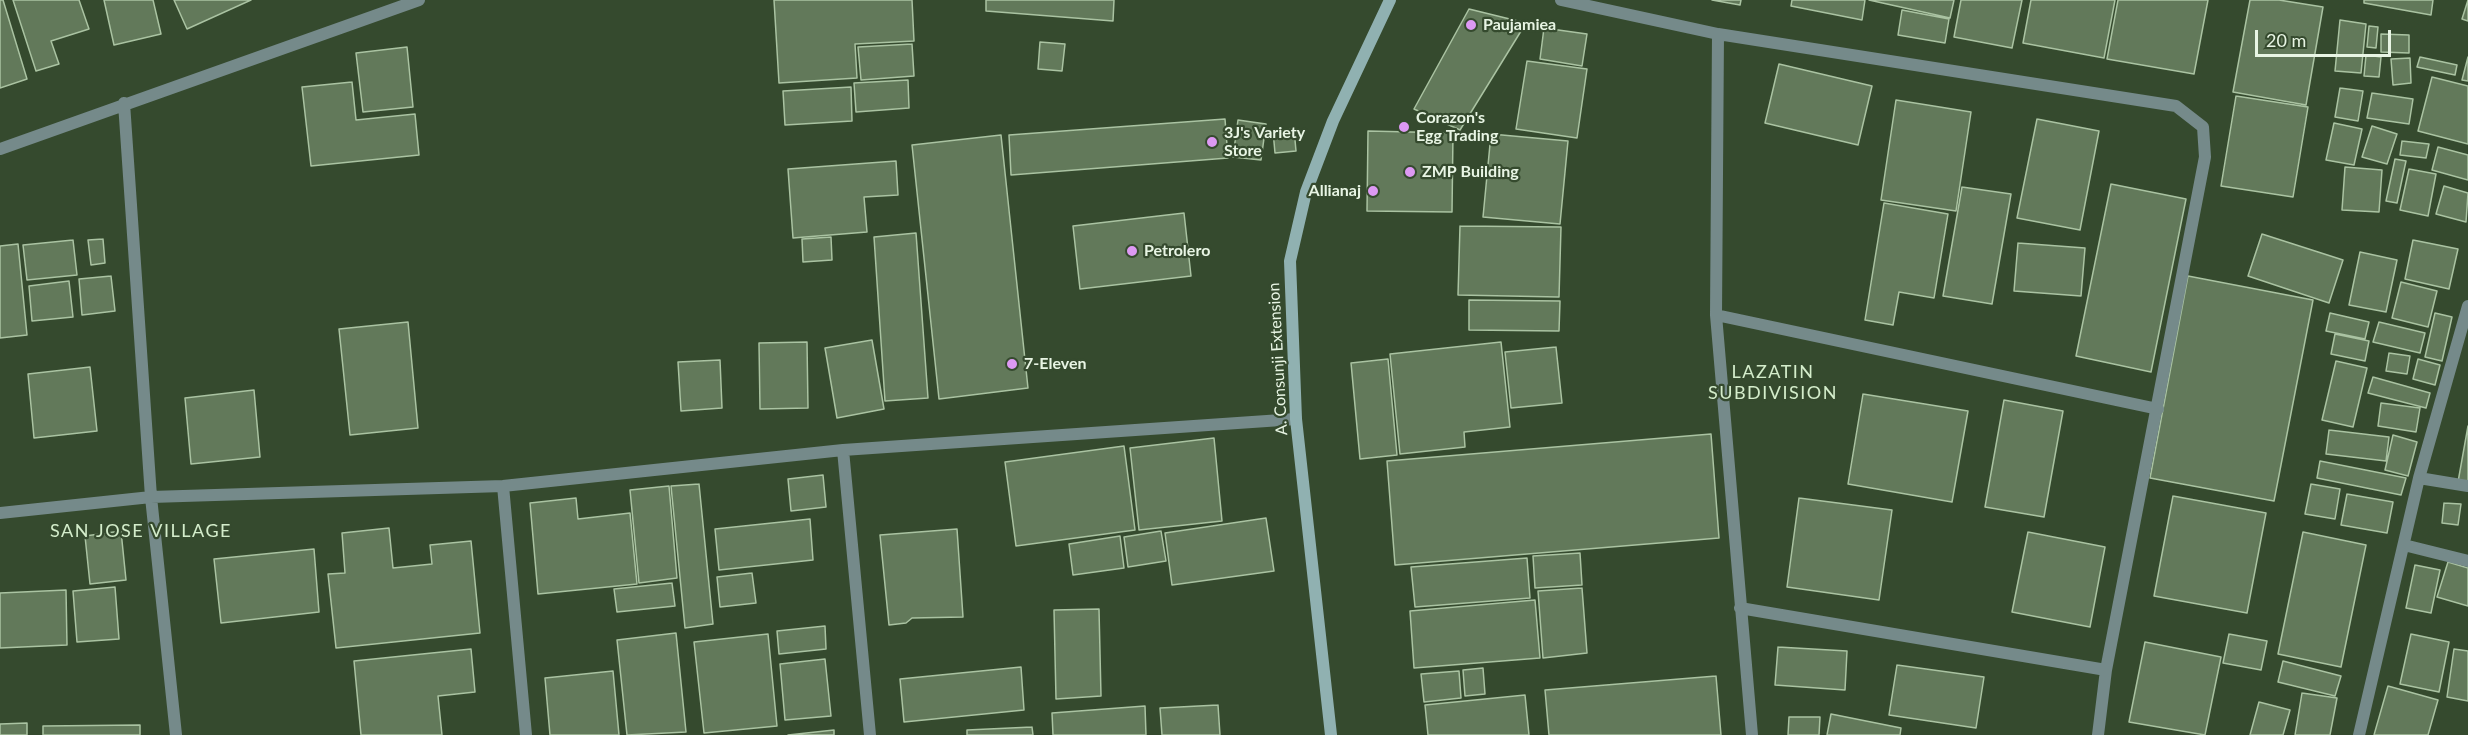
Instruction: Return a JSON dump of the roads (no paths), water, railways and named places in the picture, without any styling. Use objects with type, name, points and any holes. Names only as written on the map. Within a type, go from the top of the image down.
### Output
[{"type":"main road","name":"A. Consunji Extension","points":[[1331,735],[1296,419],[1290,261],[1310,182],[1333,121],[1390,0]]},
{"type":"street","points":[[0,149],[419,0]]},
{"type":"street","points":[[1561,0],[1718,34],[2176,106],[2203,127],[2205,158],[2106,670],[2098,735]]},
{"type":"street","points":[[1718,34],[1716,315],[1752,735]]},
{"type":"street","points":[[124,103],[151,496],[176,735]]},
{"type":"street","points":[[2359,735],[2419,478],[2468,306]]},
{"type":"street","points":[[1716,315],[2158,408]]},
{"type":"street","points":[[0,513],[151,496],[503,486],[843,450],[1296,419]]},
{"type":"street","points":[[843,450],[870,735]]},
{"type":"street","points":[[2419,478],[2468,486]]},
{"type":"street","points":[[503,486],[526,735]]},
{"type":"street","points":[[2404,545],[2468,561]]},
{"type":"street","points":[[1740,608],[2106,670]]},
{"type":"place","name":"Paujamiea","points":[[1471,25]]},
{"type":"place","name":"Corazon's Egg Trading","points":[[1404,127]]},
{"type":"place","name":"3J's Variety Store","points":[[1212,142]]},
{"type":"place","name":"ZMP Building","points":[[1410,172]]},
{"type":"place","name":"Allianaj","points":[[1373,191]]},
{"type":"place","name":"Petrolero","points":[[1132,251]]},
{"type":"place","name":"7-Eleven","points":[[1012,364]]},
{"type":"district","name":"LAZATIN SUBDIVISION","points":[[1773,382]]},
{"type":"district","name":"SAN JOSE VILLAGE","points":[[141,531]]}]
